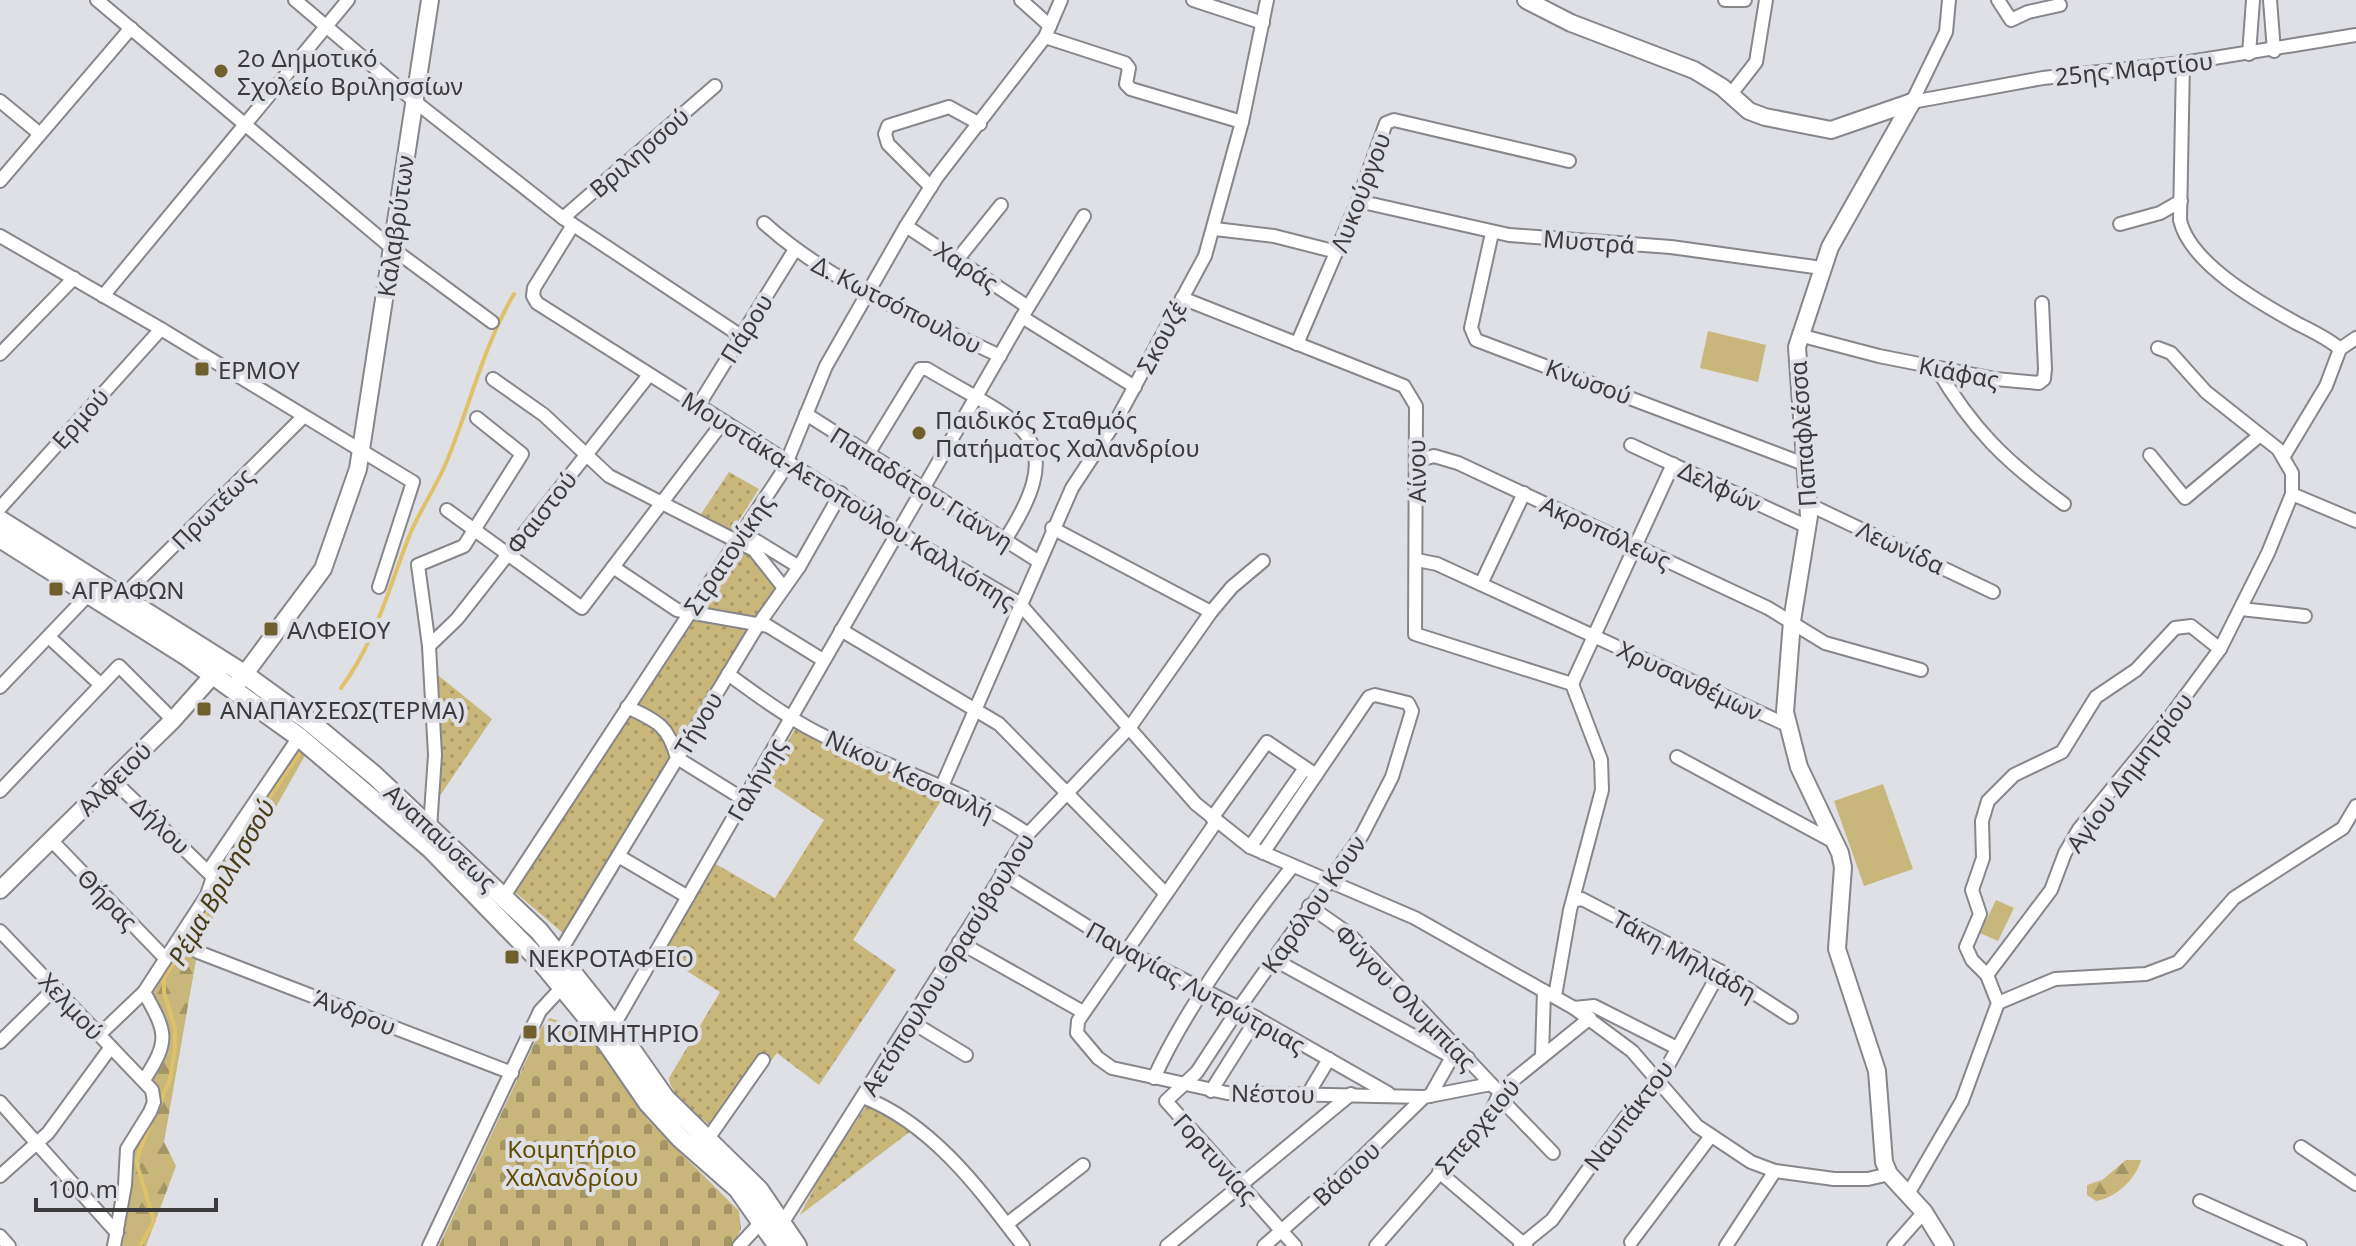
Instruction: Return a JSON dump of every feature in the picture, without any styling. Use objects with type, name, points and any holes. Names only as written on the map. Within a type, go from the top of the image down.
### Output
[{"type":"main road","name":"Αναπαύσεως","points":[[0,520],[121,598],[229,675],[417,834],[504,896],[558,955],[568,981],[648,1103],[680,1138],[797,1246]]},
{"type":"main road","name":"Αναπαύσεως","points":[[0,538],[88,595],[325,733],[417,834],[450,878],[614,1025],[665,1098],[751,1181],[773,1226]]},
{"type":"street","points":[[97,0],[393,249],[492,322]]},
{"type":"street","points":[[295,0],[413,100],[568,221],[741,336]]},
{"type":"street","points":[[103,296],[348,0]]},
{"type":"street","name":"Καλαβρύτων","points":[[362,452],[430,0]]},
{"type":"street","points":[[1021,0],[1047,32],[1125,63],[1129,68],[1126,84],[1131,89],[1242,122]]},
{"type":"street","name":"Στρατονίκης","points":[[504,896],[788,461],[826,366],[906,226],[931,187],[1047,32],[1061,0]]},
{"type":"street","points":[[1193,0],[1263,23]]},
{"type":"street","name":"Σκουζέ","points":[[942,786],[1052,528],[1081,471],[1135,387],[1215,229],[1242,122],[1267,0]]},
{"type":"street","points":[[1526,0],[1571,23],[1684,65],[1731,94],[1755,114],[1824,130],[1912,102]]},
{"type":"street","points":[[1725,0],[1745,0]]},
{"type":"street","points":[[1731,94],[1756,62],[1766,0]]},
{"type":"street","name":"Παπαφλέσσα","points":[[1889,1174],[1883,1150],[1877,1071],[1837,949],[1843,867],[1836,843],[1808,788],[1787,725],[1792,621],[1808,527],[1796,374],[1799,335],[1822,268],[1912,102],[1946,32],[1949,0]]},
{"type":"street","points":[[1998,0],[2011,20],[2028,12],[2060,5]]},
{"type":"street","points":[[2249,54],[2253,0]]},
{"type":"street","points":[[2270,0],[2274,51]]},
{"type":"street","points":[[0,181],[131,28]]},
{"type":"street","name":"25ης Μαρτίου","points":[[1912,102],[2073,73],[2274,51],[2356,35]]},
{"type":"street","points":[[2183,63],[2180,220],[2185,235],[2210,265],[2261,302],[2340,349]]},
{"type":"street","name":"Βριλησσού","points":[[568,221],[715,86]]},
{"type":"street","points":[[0,101],[40,134]]},
{"type":"street","points":[[931,187],[888,144],[885,134],[888,126],[949,107],[980,124]]},
{"type":"street","name":"Λυκούργου","points":[[1297,344],[1358,201],[1383,127],[1390,121],[1569,161]]},
{"type":"street","name":"Μυστρά","points":[[1358,201],[1492,233],[1683,248],[1822,268]]},
{"type":"street","points":[[2120,224],[2160,213],[2181,201]]},
{"type":"street","points":[[957,260],[1001,205]]},
{"type":"street","points":[[1025,312],[1084,216]]},
{"type":"street","name":"Μουστάκα-Αετοπούλου Καλλιόπης","points":[[568,221],[534,288],[534,300],[900,533],[1019,603],[1214,820],[1250,847],[1415,918],[1590,1018],[1632,1051],[1687,1116],[1751,1162],[1775,1171],[1834,1179],[1868,1179],[1889,1174]]},
{"type":"street","name":"Δ. Κωτσόπουλου","points":[[764,223],[794,251],[868,293],[1000,356]]},
{"type":"street","name":"Χαράς","points":[[906,226],[1135,387]]},
{"type":"street","points":[[1215,229],[1274,236],[1337,252]]},
{"type":"street","name":"Κνωσού","points":[[1492,233],[1471,328],[1476,340],[1596,382],[1804,464]]},
{"type":"street","points":[[0,236],[161,329],[413,482],[379,587]]},
{"type":"street","name":"Πάρου","points":[[698,406],[794,251]]},
{"type":"street","points":[[0,354],[74,278]]},
{"type":"street","name":"Αίνου","points":[[1182,298],[1404,386],[1416,406],[1415,634],[1572,684]]},
{"type":"street","name":"Κιάφας","points":[[1799,335],[1862,353],[1995,379],[2042,382],[2045,369],[2042,303]]},
{"type":"street","name":"Γαλήνης","points":[[614,1025],[1025,312]]},
{"type":"street","name":"Ερμού","points":[[0,508],[161,329]]},
{"type":"street","points":[[2284,456],[2326,386],[2340,349],[2356,338]]},
{"type":"street","points":[[2158,348],[2171,353],[2206,392],[2284,456],[2292,473],[2292,494],[2356,521]]},
{"type":"street","points":[[1936,367],[1958,404],[1993,449],[2064,504]]},
{"type":"street","points":[[868,454],[920,369],[927,369],[1019,427],[1036,449],[1034,490],[1005,540]]},
{"type":"street","name":"Φαιστού","points":[[429,646],[444,635],[649,375]]},
{"type":"street","points":[[493,379],[544,415],[614,479],[757,553],[784,588]]},
{"type":"street","name":"Παπαδάτου Γιάννη","points":[[806,414],[1038,561]]},
{"type":"street","name":"Πρωτέως","points":[[121,598],[303,417]]},
{"type":"street","points":[[417,834],[435,785],[429,646],[418,565],[427,559],[459,550],[476,531],[522,453],[477,418]]},
{"type":"street","points":[[447,510],[582,608],[723,422]]},
{"type":"street","points":[[2150,455],[2185,498],[2259,436]]},
{"type":"street","name":"Δελφών","points":[[1631,445],[1808,527]]},
{"type":"street","name":"Αλφειού","points":[[0,890],[173,720],[272,635],[323,569],[362,452]]},
{"type":"street","name":"Ακροπόλεως","points":[[1416,461],[1440,457],[1524,493],[1792,621],[1833,647],[1921,670]]},
{"type":"street","points":[[1542,1055],[1550,993],[1601,799],[1603,772],[1597,745],[1583,720],[1572,684],[1673,464]]},
{"type":"street","name":"Τήνου","points":[[558,955],[758,625],[799,567],[841,493]]},
{"type":"street","points":[[1481,584],[1524,493]]},
{"type":"street","name":"Αγίου Δημητρίου","points":[[1987,975],[2051,890],[2065,853],[2079,829],[2161,729],[2220,649],[2292,494]]},
{"type":"street","name":"Λεωνίδα","points":[[1808,504],[1993,592]]},
{"type":"street","points":[[1052,528],[1211,612]]},
{"type":"street","points":[[735,540],[755,540],[799,567]]},
{"type":"street","name":"Χρυσανθέμων","points":[[1417,560],[1437,564],[1787,725]]},
{"type":"street","name":"Αετόπουλου Θρασύβουλου","points":[[739,1246],[773,1226],[863,1097],[1028,834],[1130,727],[1211,612],[1232,587],[1263,561]]},
{"type":"street","points":[[613,567],[687,614],[768,626],[823,660]]},
{"type":"street","points":[[0,687],[88,595]]},
{"type":"street","points":[[2241,609],[2305,616]]},
{"type":"street","points":[[1908,1194],[1962,1101],[1998,1003],[1987,975],[1972,960],[1966,947],[1980,914],[1972,890],[1983,858],[1982,821],[1988,801],[2014,775],[2062,752],[2096,697],[2136,670],[2175,628],[2191,626],[2220,649]]},
{"type":"street","points":[[841,630],[999,724],[1166,894]]},
{"type":"street","points":[[50,638],[101,685]]},
{"type":"street","points":[[0,791],[119,666],[173,720]]},
{"type":"street","name":"Νίκου Κεσσανλή","points":[[728,674],[791,719],[990,809],[1028,834]]},
{"type":"street","name":"Καρόλου Κουν","points":[[1184,1086],[1197,1072],[1309,906],[1329,883],[1385,794],[1411,706],[1375,695],[1369,697],[1311,772]]},
{"type":"street","points":[[627,707],[663,726],[671,736],[677,758],[743,799]]},
{"type":"street","points":[[100,1034],[144,992],[210,890],[213,877],[209,870],[299,737]]},
{"type":"street","points":[[959,942],[1083,1012],[1267,742],[1311,772]]},
{"type":"street","points":[[1677,757],[1836,843]]},
{"type":"street","points":[[1250,847],[1311,772]]},
{"type":"street","points":[[1263,853],[1311,772]]},
{"type":"street","name":"Δήλου","points":[[113,780],[209,870]]},
{"type":"street","points":[[2343,828],[2356,806]]},
{"type":"street","points":[[1998,1003],[2055,979],[2146,974],[2166,968],[2191,950],[2208,924],[2234,898],[2356,818]]},
{"type":"street","name":"Θήρας","points":[[51,840],[165,958]]},
{"type":"street","points":[[620,857],[688,897]]},
{"type":"street","points":[[1154,1078],[1206,990],[1292,867]]},
{"type":"street","name":"Παναγίας Λυτρώτριας","points":[[1002,873],[1125,950],[1206,990],[1393,1095]]},
{"type":"street","name":"Τάκη Μηλιάδη","points":[[1576,900],[1586,901],[1720,971],[1791,1017]]},
{"type":"street","name":"Φύγου Ολυμπίας","points":[[1309,906],[1349,934],[1468,1058],[1553,1153]]},
{"type":"street","name":"Χελμού","points":[[0,931],[144,1080]]},
{"type":"street","name":"Άνδρου","points":[[198,952],[512,1073]]},
{"type":"street","points":[[1273,959],[1452,1057],[1468,1058]]},
{"type":"street","name":"Ναυπάκτου","points":[[1523,1245],[1552,1220],[1625,1118],[1659,1082],[1720,971]]},
{"type":"street","points":[[429,1246],[540,1011],[568,981]]},
{"type":"street","points":[[0,1042],[56,987]]},
{"type":"street","points":[[116,1240],[127,1149],[154,1102],[152,1090],[144,1080],[160,1055],[164,1034],[144,992]]},
{"type":"street","points":[[1574,1008],[1594,1006],[1677,1048]]},
{"type":"street","name":"Νέστου","points":[[1083,1012],[1076,1027],[1079,1037],[1105,1064],[1184,1086],[1253,1095],[1427,1096],[1496,1090]]},
{"type":"street","points":[[1211,1091],[1257,1018]]},
{"type":"street","name":"Σπερχειού","points":[[1376,1246],[1489,1117],[1496,1090],[1590,1018]]},
{"type":"street","points":[[910,1021],[966,1055]]},
{"type":"street","points":[[0,1176],[38,1145],[111,1047]]},
{"type":"street","name":"Βάσιου","points":[[1264,1246],[1427,1096],[1452,1057]]},
{"type":"street","points":[[1308,1094],[1329,1059]]},
{"type":"street","points":[[707,1140],[763,1060]]},
{"type":"street","name":"Γορτυνίας","points":[[1184,1086],[1166,1101],[1295,1246]]},
{"type":"street","points":[[1168,1246],[1351,1094]]},
{"type":"street","points":[[863,1097],[891,1110],[932,1140],[1023,1246]]},
{"type":"street","points":[[0,1102],[116,1240]]},
{"type":"street","points":[[1631,1242],[1711,1136]]},
{"type":"street","points":[[2301,1147],[2356,1184]]},
{"type":"street","points":[[1007,1224],[1083,1165]]},
{"type":"street","points":[[1726,1246],[1775,1171]]},
{"type":"street","points":[[1439,1172],[1523,1245]]},
{"type":"street","points":[[1889,1174],[1924,1212],[1945,1246]]},
{"type":"street","points":[[2200,1201],[2300,1246]]},
{"type":"street","points":[[1894,1246],[1924,1212]]},
{"type":"street","points":[[0,1236],[9,1246]]},
{"type":"green space","points":[[1708,331],[1766,345],[1758,382],[1700,368]]},
{"type":"green space","points":[[729,472],[759,489],[730,534],[699,517]]},
{"type":"green space","points":[[741,549],[759,560],[778,586],[757,619],[703,608]]},
{"type":"green space","points":[[692,619],[749,630],[564,934],[515,892]]},
{"type":"green space","points":[[433,671],[492,719],[437,800]]},
{"type":"green space","points":[[796,728],[946,793],[853,940],[896,970],[819,1085],[777,1053],[716,1130],[681,1100],[669,1078],[720,992],[660,954],[714,863],[775,898],[824,820],[764,780]]},
{"type":"green space","points":[[301,747],[307,752],[199,943],[164,1142],[176,1166],[146,1246],[119,1246],[131,1193],[135,1147],[158,1097],[159,1089],[149,1084],[166,1039],[162,1019],[149,994],[213,873],[281,770]]},
{"type":"green space","points":[[1883,784],[1913,869],[1864,886],[1834,801]]},
{"type":"green space","points":[[1996,900],[2014,908],[1998,941],[1980,933]]},
{"type":"green space","name":"Κοιμητήριο Χαλανδρίου","points":[[550,1018],[589,1030],[648,1120],[739,1211],[741,1229],[732,1246],[439,1246],[542,1027]]},
{"type":"green space","points":[[867,1105],[911,1131],[800,1215],[823,1171]]},
{"type":"green space","points":[[2126,1160],[2141,1160],[2135,1174],[2124,1186],[2111,1196],[2096,1201],[2087,1195],[2087,1185],[2102,1180]]},
{"type":"waterway","name":"Ρέμα Βριλησσού","points":[[341,688],[372,634],[408,539],[446,463],[485,356],[514,294]]},
{"type":"waterway","name":"Ρέμα Βριλησσού","points":[[158,1108],[170,1079],[175,1047],[175,1028],[164,993],[164,978],[214,901],[222,873],[236,847],[301,751]]},
{"type":"waterway","name":"Ρέμα Βριλησσού","points":[[140,1246],[154,1221],[136,1161],[152,1119]]},
{"type":"place","name":"2ο Δημοτικό Σχολείο Βριλησσίων","points":[[221,71]]},
{"type":"place","name":"ΕΡΜΟΥ","points":[[202,369]]},
{"type":"place","name":"Παιδικός Σταθμός Πατήματος Χαλανδρίου","points":[[919,433]]},
{"type":"place","name":"ΑΓΡΑΦΩΝ","points":[[56,589]]},
{"type":"place","name":"ΑΛΦΕΙΟΥ","points":[[271,629]]},
{"type":"place","name":"ΑΝΑΠΑΥΣΕΩΣ(ΤΕΡΜΑ)","points":[[204,709]]},
{"type":"place","name":"ΝΕΚΡΟΤΑΦΕΙΟ","points":[[512,957]]},
{"type":"place","name":"ΚΟΙΜΗΤΗΡΙΟ","points":[[530,1032]]}]
